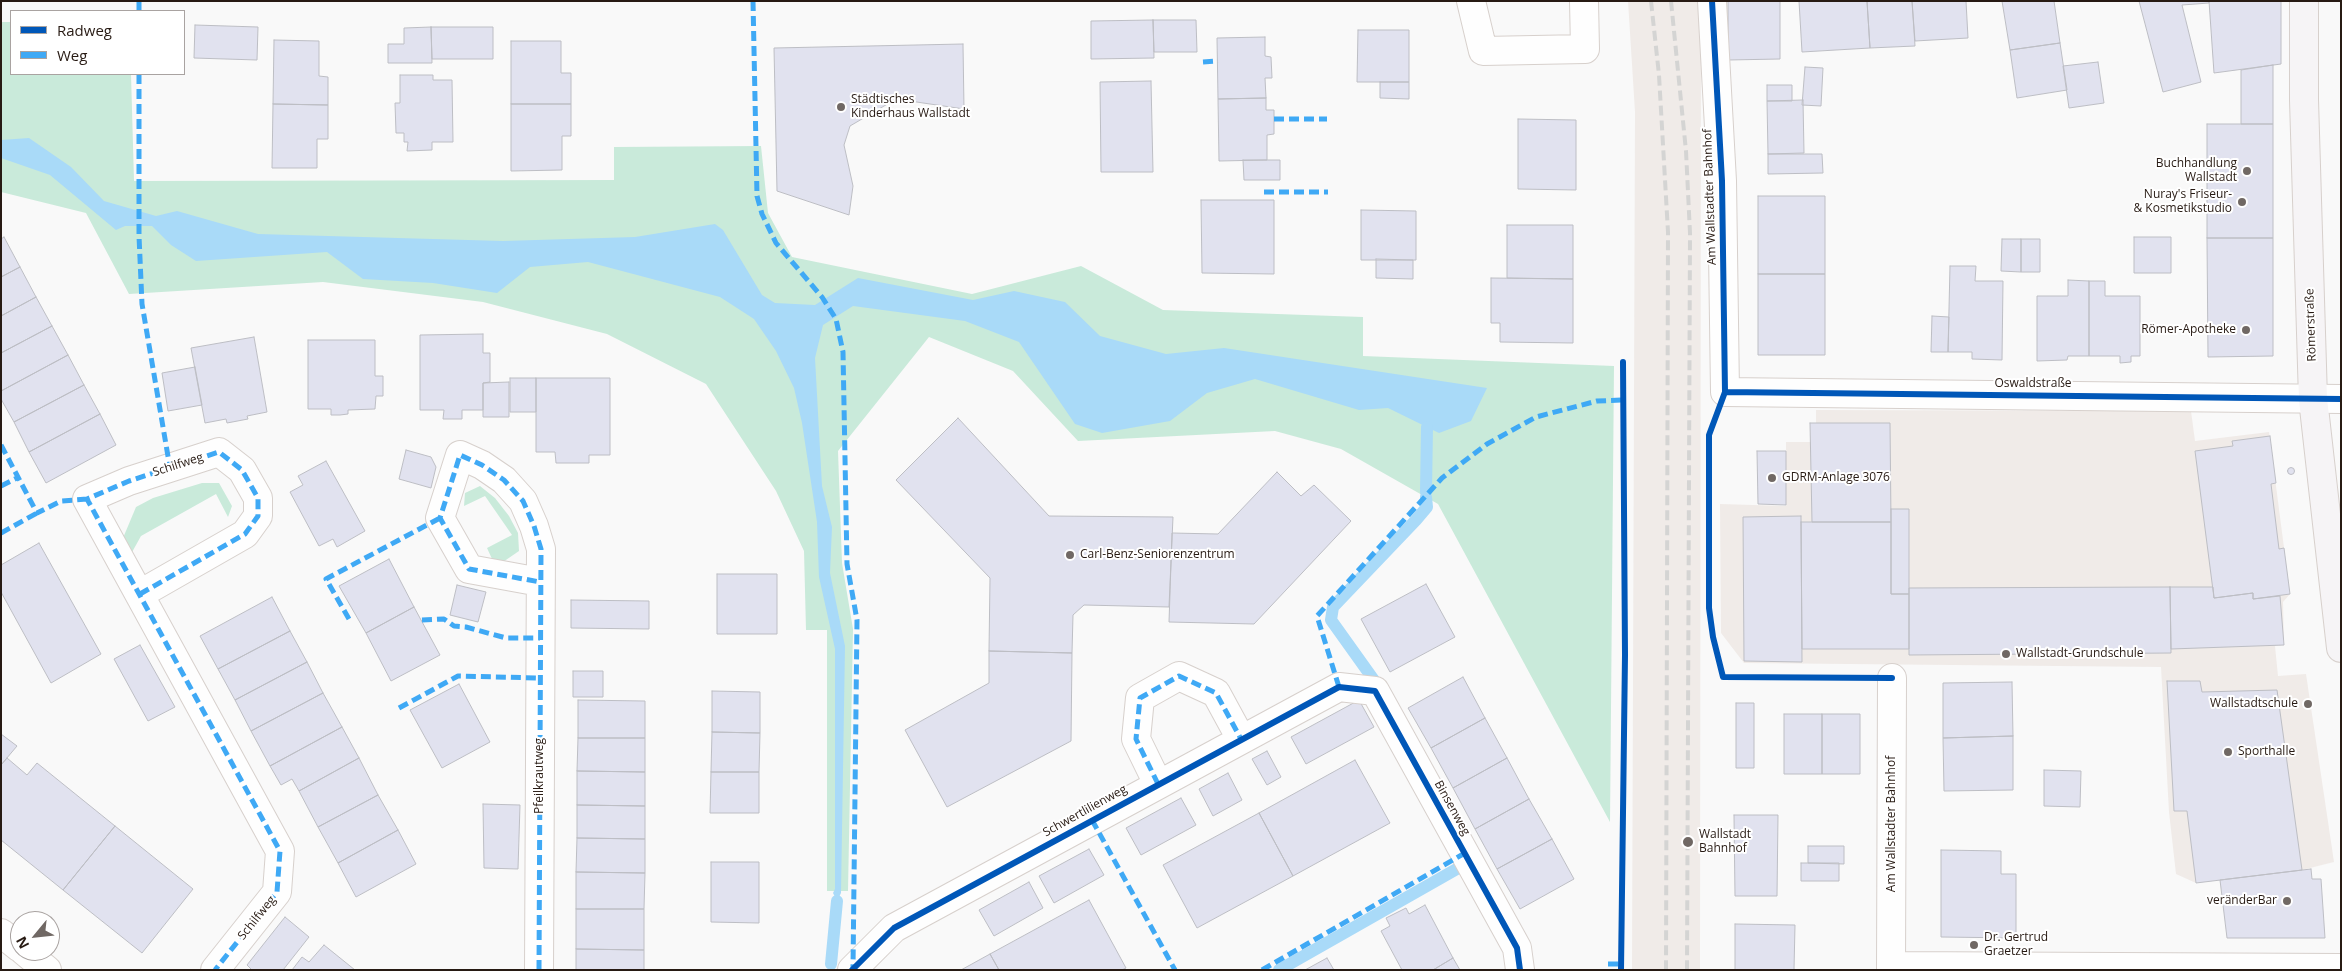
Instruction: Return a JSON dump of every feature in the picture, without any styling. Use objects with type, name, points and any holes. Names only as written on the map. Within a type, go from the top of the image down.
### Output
[{"type":"street","points":[[1471,1],[1483,51],[1585,50],[1584,1]]},
{"type":"street","name":"Am Wallstadter Bahnhof","points":[[1712,1],[1722,181],[1725,392]]},
{"type":"street","name":"Römerstraße","points":[[2304,1],[2304,100],[2313,399],[2341,648]]},
{"type":"street","name":"Oswaldstraße","points":[[1725,392],[2341,399]]},
{"type":"street","name":"Schilfweg","points":[[140,594],[245,534],[258,516],[258,498],[242,470],[219,452],[129,480],[87,499],[280,851],[277,892],[215,970]]},
{"type":"street","name":"Pfeilkrautweg","points":[[539,970],[540,582],[540,549],[534,526],[523,501],[504,480],[482,465],[460,455],[440,518],[469,569],[540,582]]},
{"type":"street","points":[[1158,784],[1136,739],[1140,698],[1179,676],[1216,693],[1241,739]]},
{"type":"street","name":"Am Wallstadter Bahnhof","points":[[1891,968],[1892,678]]},
{"type":"street","name":"Schwertlilienweg","points":[[852,970],[894,928],[1339,687]]},
{"type":"street","name":"Binsenweg","points":[[1339,687],[1375,691],[1517,948],[1520,970]]},
{"type":"street","points":[[36,961],[47,970]]},
{"type":"street","points":[[1891,968],[2341,968]]},
{"type":"shaded area","points":[[1628,1],[1701,1],[1700,970],[1632,970],[1635,112]]},
{"type":"shaded area","name":"Wallstadt-Grundschule","points":[[1816,410],[2191,411],[2195,441],[2269,432],[2290,594],[2283,602],[2284,645],[2275,646],[2278,676],[2306,674],[2334,862],[2302,870],[2196,883],[2176,874],[2169,812],[2161,667],[1744,663],[1721,633],[1720,504],[1786,506],[1786,442],[1816,442]]},
{"type":"green space","points":[[1,22],[10,22],[10,75],[131,75],[134,181],[614,180],[614,147],[761,146],[768,213],[792,257],[972,294],[1081,266],[1163,310],[1363,317],[1363,356],[1614,366],[1610,822],[1438,504],[1341,449],[1275,431],[1078,441],[1013,371],[929,337],[838,451],[842,563],[853,629],[848,891],[827,891],[827,630],[806,630],[804,551],[776,491],[706,384],[607,334],[483,302],[323,282],[129,294],[86,213],[1,192]]},
{"type":"green space","points":[[202,483],[219,483],[232,506],[228,517],[216,494],[141,536],[131,554],[123,538],[136,507],[153,498]]},
{"type":"green space","points":[[480,486],[495,498],[509,516],[518,533],[519,551],[503,562],[493,561],[487,548],[512,535],[485,496],[464,506],[465,493]]},
{"type":"water","points":[[29,138],[71,167],[104,201],[156,216],[177,211],[258,234],[503,241],[635,237],[715,224],[723,230],[762,295],[775,303],[815,305],[858,278],[973,300],[1014,291],[1065,302],[1100,336],[1166,354],[1224,348],[1487,388],[1471,421],[1439,433],[1388,408],[1359,410],[1255,379],[1207,393],[1170,421],[1102,433],[1075,424],[1019,342],[965,321],[853,306],[823,325],[815,358],[822,486],[832,527],[830,573],[845,646],[841,893],[837,901],[833,893],[835,889],[835,649],[819,577],[817,522],[802,423],[794,388],[776,351],[754,319],[720,297],[588,262],[530,267],[497,293],[433,283],[363,279],[327,252],[196,261],[171,245],[152,226],[125,226],[116,230],[50,175],[1,158],[1,140]]},
{"type":"building","points":[[1728,1],[1780,1],[1780,59],[1728,60]]},
{"type":"building","points":[[1799,1],[1867,1],[1870,48],[1802,52]]},
{"type":"building","points":[[1867,1],[1912,1],[1915,46],[1870,48]]},
{"type":"building","points":[[1912,1],[1966,1],[1968,38],[1915,41]]},
{"type":"building","points":[[2002,1],[2054,1],[2060,43],[2010,50]]},
{"type":"building","points":[[2139,1],[2209,1],[2209,3],[2182,5],[2201,82],[2163,92]]},
{"type":"building","points":[[2209,1],[2281,1],[2281,64],[2214,73]]},
{"type":"building","points":[[1153,20],[1196,20],[1197,52],[1154,52]]},
{"type":"building","points":[[1153,20],[1154,58],[1091,59],[1091,21]]},
{"type":"building","points":[[195,25],[258,27],[257,60],[194,58]]},
{"type":"building","points":[[431,27],[493,27],[493,59],[432,59]]},
{"type":"building","points":[[431,27],[432,63],[388,63],[388,44],[404,44],[404,28]]},
{"type":"building","points":[[1358,30],[1409,30],[1409,82],[1357,82]]},
{"type":"building","points":[[1265,37],[1265,56],[1271,57],[1272,78],[1265,78],[1266,98],[1218,99],[1217,38]]},
{"type":"building","points":[[274,40],[319,41],[319,76],[328,77],[328,105],[273,104]]},
{"type":"building","points":[[511,41],[561,41],[561,73],[571,73],[571,104],[511,104]]},
{"type":"building","points":[[2060,43],[2067,90],[2017,98],[2010,50]]},
{"type":"building","points":[[963,44],[964,109],[896,99],[850,126],[844,145],[853,186],[849,215],[777,191],[774,48]]},
{"type":"building","points":[[2098,62],[2104,103],[2069,108],[2063,66]]},
{"type":"building","points":[[2273,65],[2273,124],[2241,124],[2241,70]]},
{"type":"building","points":[[1805,67],[1823,68],[1821,106],[1802,105]]},
{"type":"building","points":[[400,75],[433,75],[433,80],[452,80],[453,142],[432,142],[432,150],[407,151],[408,142],[404,142],[404,133],[396,133],[395,103],[400,103]]},
{"type":"building","points":[[1151,81],[1153,172],[1101,172],[1100,82]]},
{"type":"building","points":[[1380,82],[1409,82],[1409,99],[1380,98]]},
{"type":"building","points":[[1767,85],[1792,85],[1792,101],[1767,101]]},
{"type":"building","points":[[1266,98],[1266,110],[1274,110],[1274,134],[1267,135],[1267,160],[1219,161],[1218,99]]},
{"type":"building","points":[[1803,100],[1804,153],[1768,154],[1767,101]]},
{"type":"building","points":[[273,104],[328,105],[328,139],[317,139],[317,168],[272,168]]},
{"type":"building","points":[[511,104],[571,104],[571,136],[562,136],[562,170],[511,171]]},
{"type":"building","points":[[1518,119],[1576,120],[1576,190],[1518,189]]},
{"type":"building","points":[[2207,124],[2273,124],[2273,238],[2207,238]]},
{"type":"building","points":[[1768,154],[1822,154],[1823,173],[1768,174]]},
{"type":"building","points":[[1243,160],[1280,160],[1280,180],[1244,180]]},
{"type":"building","points":[[1758,196],[1825,196],[1825,274],[1758,274]]},
{"type":"building","points":[[1201,200],[1274,200],[1274,274],[1202,273]]},
{"type":"building","points":[[1361,210],[1416,211],[1416,260],[1361,260]]},
{"type":"building","points":[[1507,225],[1573,225],[1573,279],[1507,278]]},
{"type":"building","points":[[4,237],[20,267],[1,277],[1,239]]},
{"type":"building","points":[[2134,237],[2171,237],[2171,273],[2134,273]]},
{"type":"building","points":[[2207,238],[2273,238],[2273,356],[2208,357]]},
{"type":"building","points":[[2002,239],[2021,239],[2021,272],[2001,271]]},
{"type":"building","points":[[2021,239],[2040,239],[2040,272],[2021,272]]},
{"type":"building","points":[[1376,259],[1413,260],[1413,279],[1376,278]]},
{"type":"building","points":[[1950,266],[1976,266],[1975,281],[2003,281],[2002,360],[1972,359],[1972,352],[1948,352]]},
{"type":"building","points":[[20,267],[36,297],[1,316],[1,277]]},
{"type":"building","points":[[1758,274],[1825,274],[1825,355],[1758,355]]},
{"type":"building","points":[[1491,278],[1573,279],[1573,343],[1500,342],[1500,323],[1491,323]]},
{"type":"building","points":[[2068,280],[2089,281],[2089,356],[2068,356],[2067,360],[2037,361],[2037,296],[2068,296]]},
{"type":"building","points":[[2089,281],[2105,281],[2105,296],[2140,296],[2140,356],[2131,356],[2131,362],[2120,363],[2120,356],[2089,356]]},
{"type":"building","points":[[36,297],[52,326],[1,353],[1,316]]},
{"type":"building","points":[[1932,316],[1949,317],[1948,352],[1931,352]]},
{"type":"building","points":[[52,326],[68,355],[1,391],[1,353]]},
{"type":"building","points":[[483,334],[483,353],[490,353],[490,382],[483,383],[483,410],[462,410],[462,419],[443,419],[444,410],[420,410],[420,335]]},
{"type":"building","points":[[254,337],[267,412],[247,416],[248,419],[227,423],[226,419],[205,423],[191,348]]},
{"type":"building","points":[[308,340],[375,340],[375,376],[383,376],[383,396],[376,396],[375,409],[348,410],[348,414],[331,415],[331,409],[308,409]]},
{"type":"building","points":[[68,355],[84,385],[14,422],[1,399],[1,391]]},
{"type":"building","points":[[195,367],[202,405],[168,411],[162,373]]},
{"type":"building","points":[[510,378],[536,378],[536,412],[510,412]]},
{"type":"building","points":[[536,378],[610,378],[610,455],[589,455],[589,463],[556,463],[555,452],[536,452]]},
{"type":"building","points":[[509,382],[509,417],[483,417],[483,383]]},
{"type":"building","points":[[84,385],[100,414],[29,452],[14,422]]},
{"type":"building","points":[[100,414],[116,445],[46,483],[29,452]]},
{"type":"building","name":"Carl-Benz-Seniorenzentrum","points":[[958,418],[1049,516],[1173,517],[1169,607],[1084,605],[1073,615],[1072,653],[989,651],[990,578],[896,480]]},
{"type":"building","points":[[1810,423],[1890,423],[1891,522],[1812,522]]},
{"type":"building","points":[[2270,436],[2276,483],[2271,484],[2279,549],[2284,548],[2290,594],[2253,599],[2253,593],[2214,598],[2195,451],[2233,446],[2232,441]]},
{"type":"building","points":[[406,450],[431,457],[436,467],[431,488],[399,479]]},
{"type":"building","name":"GDRM-Anlage 3076","points":[[1757,451],[1786,451],[1786,505],[1758,504]]},
{"type":"building","points":[[326,461],[365,531],[337,547],[333,539],[319,546],[290,492],[303,485],[298,476]]},
{"type":"building","points":[[2291,467],[2295,471],[2291,475],[2287,471]]},
{"type":"building","points":[[1277,472],[1301,496],[1314,485],[1351,521],[1254,624],[1169,622],[1172,533],[1218,534]]},
{"type":"building","points":[[1891,509],[1909,509],[1909,594],[1891,594]]},
{"type":"building","points":[[1801,516],[1802,662],[1744,661],[1743,517]]},
{"type":"building","points":[[1801,522],[1891,522],[1891,594],[1909,594],[1909,649],[1802,649]]},
{"type":"building","points":[[39,543],[101,654],[51,683],[1,592],[1,565]]},
{"type":"building","points":[[389,559],[414,607],[366,633],[339,586]]},
{"type":"building","points":[[717,574],[777,574],[777,634],[717,634]]},
{"type":"building","points":[[1426,584],[1455,637],[1390,672],[1361,619]]},
{"type":"building","points":[[457,585],[486,592],[478,622],[450,615]]},
{"type":"building","points":[[2170,587],[2171,653],[1909,655],[1909,588]]},
{"type":"building","points":[[2170,587],[2213,587],[2214,598],[2253,593],[2253,599],[2280,596],[2284,645],[2171,649]]},
{"type":"building","points":[[272,597],[290,631],[218,669],[200,636]]},
{"type":"building","points":[[571,600],[649,601],[649,629],[571,628]]},
{"type":"building","points":[[414,607],[440,655],[391,681],[366,633]]},
{"type":"building","points":[[290,631],[307,662],[235,700],[218,669]]},
{"type":"building","points":[[140,645],[175,707],[148,721],[114,659]]},
{"type":"building","points":[[989,651],[1072,653],[1071,741],[947,807],[905,730],[989,683]]},
{"type":"building","points":[[307,662],[323,693],[251,731],[235,700]]},
{"type":"building","points":[[573,671],[603,671],[603,697],[573,697]]},
{"type":"building","points":[[1463,677],[1485,718],[1431,748],[1408,708]]},
{"type":"building","name":"Sporthalle","points":[[2167,681],[2200,681],[2202,692],[2277,690],[2302,870],[2196,883],[2187,811],[2174,811]]},
{"type":"building","points":[[2012,682],[2013,736],[1943,738],[1943,683]]},
{"type":"building","points":[[459,684],[490,742],[442,768],[410,710]]},
{"type":"building","points":[[712,691],[760,692],[760,733],[712,732]]},
{"type":"building","points":[[323,693],[342,727],[270,766],[251,731]]},
{"type":"building","points":[[578,700],[645,701],[645,738],[578,738]]},
{"type":"building","points":[[1359,700],[1374,727],[1306,764],[1291,737]]},
{"type":"building","points":[[1736,703],[1754,703],[1754,768],[1736,768]]},
{"type":"building","points":[[1784,714],[1822,714],[1822,774],[1784,774]]},
{"type":"building","points":[[1822,714],[1860,714],[1860,774],[1822,774]]},
{"type":"building","points":[[1485,718],[1507,758],[1453,788],[1431,748]]},
{"type":"building","points":[[342,727],[359,758],[299,791],[292,779],[281,785],[270,766]]},
{"type":"building","points":[[712,732],[760,733],[759,772],[711,772]]},
{"type":"building","points":[[1,734],[17,746],[1,765]]},
{"type":"building","points":[[2013,736],[2013,790],[1944,791],[1943,738]]},
{"type":"building","points":[[578,738],[645,738],[645,772],[577,771]]},
{"type":"building","points":[[1267,751],[1281,777],[1267,785],[1252,759]]},
{"type":"building","points":[[7,758],[27,775],[37,763],[115,826],[63,890],[1,840],[1,765]]},
{"type":"building","points":[[359,758],[378,795],[318,827],[299,791]]},
{"type":"building","points":[[1507,758],[1529,799],[1475,829],[1453,788]]},
{"type":"building","points":[[1355,760],[1390,823],[1293,876],[1259,813]]},
{"type":"building","points":[[2044,770],[2081,771],[2080,807],[2044,806]]},
{"type":"building","points":[[577,771],[645,772],[645,806],[577,805]]},
{"type":"building","points":[[711,772],[759,772],[759,813],[710,813]]},
{"type":"building","points":[[1228,773],[1242,800],[1213,816],[1199,789]]},
{"type":"building","points":[[378,795],[398,830],[338,863],[318,827]]},
{"type":"building","points":[[1181,798],[1196,825],[1141,855],[1126,828]]},
{"type":"building","points":[[1529,799],[1552,839],[1497,869],[1475,829]]},
{"type":"building","points":[[483,804],[520,805],[518,869],[484,868]]},
{"type":"building","points":[[577,805],[645,806],[645,839],[577,838]]},
{"type":"building","points":[[1259,813],[1293,876],[1197,928],[1163,865]]},
{"type":"building","points":[[1734,815],[1778,815],[1777,896],[1735,896]]},
{"type":"building","points":[[115,826],[193,889],[142,953],[63,890]]},
{"type":"building","points":[[398,830],[416,864],[356,897],[338,863]]},
{"type":"building","points":[[577,838],[645,839],[645,873],[576,872]]},
{"type":"building","points":[[1552,839],[1574,879],[1520,909],[1497,869]]},
{"type":"building","points":[[1808,846],[1844,846],[1844,864],[1808,863]]},
{"type":"building","points":[[1089,849],[1104,875],[1054,903],[1039,876]]},
{"type":"building","points":[[1941,850],[2001,851],[2001,874],[2016,874],[2016,938],[1941,937]]},
{"type":"building","points":[[711,862],[759,862],[759,923],[711,922]]},
{"type":"building","points":[[1801,863],[1839,863],[1839,881],[1801,881]]},
{"type":"building","points":[[2311,869],[2312,879],[2321,879],[2325,938],[2227,938],[2220,880]]},
{"type":"building","points":[[576,872],[645,873],[644,909],[576,909]]},
{"type":"building","points":[[1029,882],[1043,908],[994,936],[979,910]]},
{"type":"building","points":[[1089,900],[1126,968],[1122,970],[999,970],[990,954]]},
{"type":"building","points":[[1425,905],[1453,958],[1433,970],[1402,970],[1381,931],[1390,926],[1386,918],[1406,908],[1409,914]]},
{"type":"building","points":[[576,909],[644,909],[644,950],[576,949]]},
{"type":"building","points":[[285,917],[309,937],[283,970],[252,970],[247,965]]},
{"type":"building","points":[[1735,924],[1795,925],[1794,970],[1735,970]]},
{"type":"building","points":[[324,945],[355,970],[292,970],[302,957],[309,962]]},
{"type":"building","points":[[576,949],[644,950],[644,970],[576,970]]},
{"type":"building","points":[[990,954],[999,970],[961,970]]},
{"type":"building","points":[[1327,958],[1334,970],[1305,970]]},
{"type":"building","points":[[1453,958],[1460,970],[1433,970]]},
{"type":"waterway","points":[[1426,492],[1427,427]]},
{"type":"waterway","points":[[1381,690],[1331,620],[1333,607],[1427,507],[1426,497]]},
{"type":"waterway","points":[[1279,970],[1469,862]]},
{"type":"waterway","points":[[831,964],[837,901]]},
{"type":"railway","points":[[1651,1],[1659,75],[1668,232],[1666,970]]},
{"type":"railway","points":[[1671,1],[1686,151],[1690,233],[1687,970]]},
{"type":"marked path","points":[[139,1],[139,10]]},
{"type":"marked path","points":[[753,1],[757,196],[762,214],[776,243],[822,297],[836,319],[843,352],[847,564],[857,620],[853,969]]},
{"type":"marked path","points":[[1203,62],[1218,61]]},
{"type":"marked path","points":[[139,75],[139,236],[142,304],[170,468]]},
{"type":"marked path","points":[[1274,119],[1327,119]]},
{"type":"marked path","points":[[1264,192],[1328,192]]},
{"type":"marked path","points":[[1339,687],[1317,616],[1442,478],[1487,444],[1536,417],[1597,401],[1624,400]]},
{"type":"marked path","points":[[1,445],[37,513],[61,501],[87,499]]},
{"type":"marked path","points":[[140,594],[245,534],[258,516],[258,498],[242,470],[219,452],[129,481],[87,499],[280,851],[277,892],[215,970]]},
{"type":"marked path","points":[[539,970],[541,549],[534,526],[523,501],[504,480],[482,465],[460,455],[440,518],[469,569],[540,582]]},
{"type":"marked path","points":[[1,486],[19,477]]},
{"type":"marked path","points":[[1,533],[37,513]]},
{"type":"marked path","points":[[349,619],[326,579],[440,518]]},
{"type":"marked path","points":[[422,620],[444,619],[454,626],[466,627],[506,638],[540,638]]},
{"type":"marked path","points":[[399,708],[458,676],[540,678]]},
{"type":"marked path","points":[[1158,784],[1136,739],[1140,698],[1179,676],[1216,693],[1241,739]]},
{"type":"marked path","points":[[1092,820],[1175,970]]},
{"type":"marked path","points":[[1262,970],[1465,853]]},
{"type":"marked path","points":[[1608,964],[1621,964]]},
{"type":"cycle path","points":[[1712,1],[1722,181],[1725,392],[1709,435],[1709,608],[1713,637],[1723,677],[1892,678]]},
{"type":"cycle path","points":[[1621,970],[1625,655],[1623,362]]},
{"type":"cycle path","points":[[1725,392],[2341,399]]},
{"type":"cycle path","points":[[852,970],[894,928],[1339,687],[1375,691],[1517,948],[1520,970]]},
{"type":"place","name":"Städtisches Kinderhaus Wallstadt","points":[[841,107]]},
{"type":"place","name":"Buchhandlung Wallstadt","points":[[2247,171]]},
{"type":"place","name":"Nuray's Friseur- & Kosmetikstudio","points":[[2242,202]]},
{"type":"place","name":"Römer-Apotheke","points":[[2246,330]]},
{"type":"place","name":"GDRM-Anlage 3076","points":[[1772,478]]},
{"type":"place","name":"Carl-Benz-Seniorenzentrum","points":[[1070,555]]},
{"type":"place","name":"Wallstadt-Grundschule","points":[[2006,654]]},
{"type":"place","name":"Wallstadtschule","points":[[2308,704]]},
{"type":"place","name":"Sporthalle","points":[[2228,752]]},
{"type":"place","name":"Wallstadt Bahnhof","points":[[1688,842]]},
{"type":"place","name":"veränderBar","points":[[2287,901]]},
{"type":"place","name":"Dr. Gertrud Graetzer","points":[[1974,945]]}]
